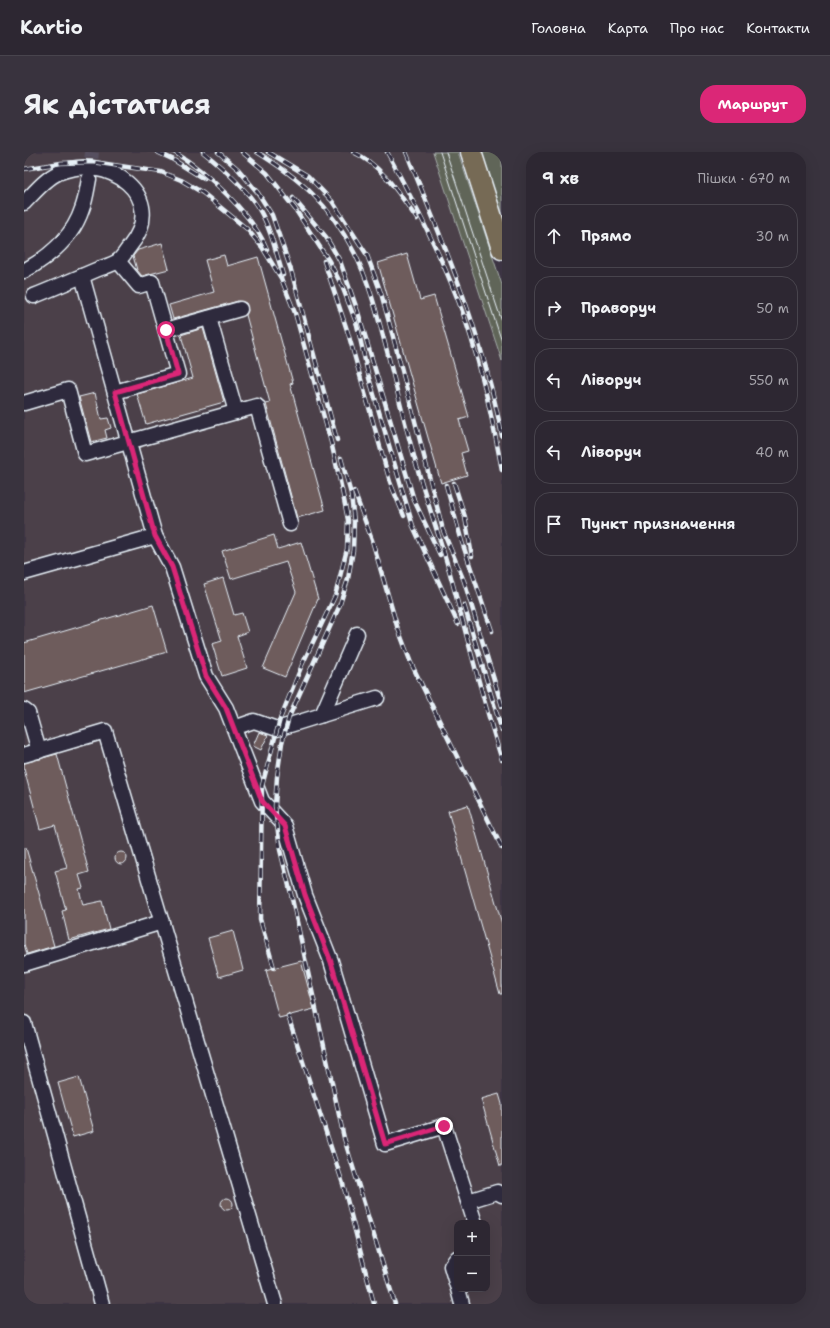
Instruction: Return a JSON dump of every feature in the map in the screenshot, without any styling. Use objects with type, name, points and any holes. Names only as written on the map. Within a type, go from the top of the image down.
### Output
[{"type":"highway","points":[[471,152],[502,249]]},
{"type":"lane","points":[[24,203],[56,174],[71,168],[86,166],[114,173],[126,181],[142,202],[144,214],[138,237],[118,261],[34,296]]},
{"type":"lane","points":[[24,271],[44,260],[67,238],[82,210],[89,179]]},
{"type":"lane","points":[[115,392],[178,374],[152,282],[139,286],[118,261]]},
{"type":"lane","points":[[82,276],[155,536],[172,567],[206,676],[226,708],[262,801],[285,826],[305,895],[331,962],[385,1144],[444,1126],[474,1220]]},
{"type":"lane","points":[[166,330],[240,309]]},
{"type":"lane","points":[[209,318],[236,412]]},
{"type":"lane","points":[[24,403],[68,390],[86,454],[257,406],[290,524]]},
{"type":"lane","points":[[24,573],[155,536]]},
{"type":"lane","points":[[322,715],[357,634]]},
{"type":"lane","points":[[234,728],[254,721],[277,729],[377,698]]},
{"type":"lane","points":[[24,710],[28,714],[39,751]]},
{"type":"lane","points":[[24,755],[105,731],[275,1304]]},
{"type":"lane","points":[[24,964],[162,922]]},
{"type":"lane","points":[[24,1023],[102,1304]]},
{"type":"lane","points":[[468,1201],[497,1192],[502,1195]]},
{"type":"lane","points":[[454,1262],[451,1266],[454,1277]]},
{"type":"lane","points":[[458,1292],[462,1304]]},
{"type":"shaded area","points":[[24,152],[433,152],[502,361],[502,1304],[24,1304]]},
{"type":"green space","points":[[433,152],[458,152],[502,285],[502,361]]},
{"type":"green space","points":[[480,152],[502,152],[502,218]]},
{"type":"building","points":[[162,243],[169,269],[142,276],[137,270],[133,256],[138,250]]},
{"type":"building","points":[[407,254],[420,300],[434,296],[469,417],[459,420],[468,451],[461,453],[467,475],[441,483],[378,263]]},
{"type":"building","points":[[224,255],[227,266],[258,257],[293,383],[290,384],[325,510],[297,518],[266,404],[270,403],[246,315],[248,311],[246,303],[238,301],[173,319],[169,305],[214,292],[205,260]]},
{"type":"building","points":[[203,328],[224,402],[146,424],[137,394],[193,378],[181,335]]},
{"type":"building","points":[[95,393],[101,419],[108,418],[111,428],[105,430],[107,438],[91,442],[79,397]]},
{"type":"building","points":[[274,535],[278,549],[301,542],[318,599],[285,677],[263,668],[296,592],[286,562],[231,579],[222,551]]},
{"type":"building","points":[[223,578],[234,615],[242,613],[248,632],[237,636],[247,668],[222,676],[212,644],[222,641],[204,584]]},
{"type":"building","points":[[153,605],[167,652],[24,693],[24,643]]},
{"type":"building","points":[[259,732],[268,735],[261,750],[253,746]]},
{"type":"building","points":[[57,754],[89,872],[79,875],[83,888],[79,889],[83,905],[102,901],[109,929],[69,940],[62,911],[66,910],[55,871],[67,868],[55,825],[40,829],[24,769],[24,763]]},
{"type":"building","points":[[468,805],[502,924],[502,994],[500,994],[448,811]]},
{"type":"building","points":[[24,848],[26,848],[54,946],[27,954],[24,944]]},
{"type":"building","points":[[123,852],[126,853],[126,863],[119,864],[116,863],[115,856],[116,853]]},
{"type":"building","points":[[233,931],[243,970],[219,977],[208,938]]},
{"type":"building","points":[[301,961],[314,1009],[279,1018],[266,970]]},
{"type":"building","points":[[79,1077],[94,1131],[73,1137],[58,1083]]},
{"type":"building","points":[[499,1094],[502,1104],[502,1166],[500,1166],[481,1099]]},
{"type":"building","points":[[229,1198],[232,1199],[232,1209],[225,1210],[222,1209],[221,1202],[222,1199]]},
{"type":"tunnel","points":[[89,179],[92,152]]},
{"type":"tram line","points":[[440,152],[502,342]]},
{"type":"tram line","points":[[446,152],[502,322]]},
{"type":"railway","points":[[157,152],[172,159],[204,179]]},
{"type":"railway","points":[[174,152],[200,170],[240,208],[251,222],[267,249]]},
{"type":"railway","points":[[203,152],[226,171],[259,209],[270,233],[283,275]]},
{"type":"railway","points":[[218,152],[238,169],[258,193],[272,215],[291,270],[337,440]]},
{"type":"railway","points":[[242,152],[267,173],[295,209],[329,261],[342,286],[357,325],[369,378],[413,526],[458,624]]},
{"type":"railway","points":[[257,152],[288,173],[313,194],[335,220],[354,252],[365,276],[380,326],[418,472],[448,565],[482,693],[502,760]]},
{"type":"railway","points":[[268,152],[308,176],[332,201],[367,255],[381,293],[442,526]]},
{"type":"railway","points":[[353,152],[373,165],[390,181],[417,219]]},
{"type":"railway","points":[[387,152],[434,243],[458,300],[472,341],[484,384],[502,470]]},
{"type":"railway","points":[[406,152],[462,291],[484,362],[502,436]]},
{"type":"railway","points":[[24,169],[61,163],[93,162],[161,172],[181,180],[203,193],[247,229],[262,247],[281,278],[295,313],[332,446],[348,520],[347,549],[335,596],[302,665],[280,719],[262,786],[260,919],[274,968]]},
{"type":"railway","points":[[293,198],[326,237],[340,261],[358,312],[414,500],[440,555]]},
{"type":"railway","points":[[324,261],[348,333],[390,482],[404,516]]},
{"type":"railway","points":[[341,458],[351,494],[354,522],[353,550],[348,579],[339,607],[289,717],[282,743],[277,777],[275,806],[280,850],[344,1138],[395,1304]]},
{"type":"railway","points":[[454,483],[465,517],[472,556]]},
{"type":"railway","points":[[446,485],[462,542],[492,631]]},
{"type":"railway","points":[[354,491],[372,540],[397,626],[411,663],[502,848]]},
{"type":"railway","points":[[442,528],[464,581],[502,706]]},
{"type":"railway","points":[[464,605],[502,731]]},
{"type":"railway","points":[[288,1016],[343,1184],[374,1304]]},
{"type":"route","points":[[166,330],[178,374],[115,392],[155,536],[172,567],[206,676],[226,708],[262,801],[285,826],[305,895],[331,962],[385,1144],[444,1126]]}]
